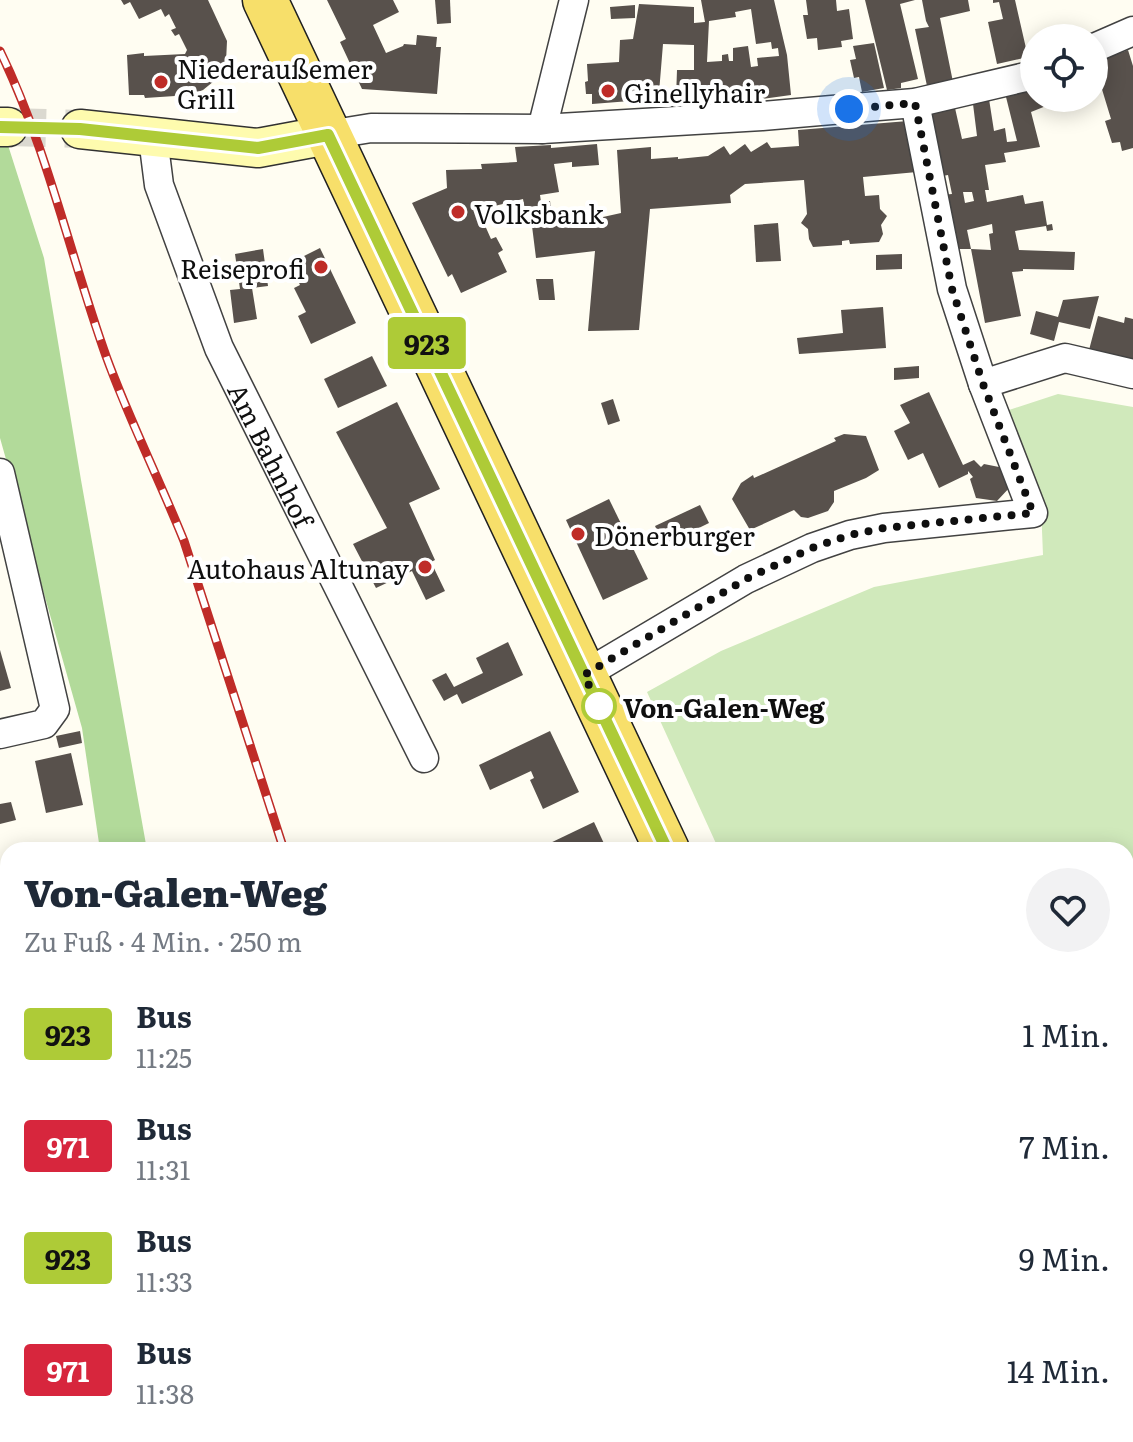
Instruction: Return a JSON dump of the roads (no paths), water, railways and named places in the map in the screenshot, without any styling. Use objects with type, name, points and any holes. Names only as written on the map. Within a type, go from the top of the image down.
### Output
[{"type":"main road","points":[[269,2],[328,135],[663,842]]},
{"type":"main road","points":[[80,129],[258,148],[328,135]]},
{"type":"street","points":[[542,129],[574,0]]},
{"type":"street","points":[[1108,42],[1133,31]]},
{"type":"street","points":[[328,135],[371,128],[542,129],[762,116],[915,103],[1020,78]]},
{"type":"street","points":[[584,675],[746,579],[812,548],[884,528],[1033,513],[983,384],[952,289],[915,103]]},
{"type":"street","name":"Am Bahnhof","points":[[153,138],[159,185],[219,348],[424,758]]},
{"type":"street","points":[[983,384],[1065,358],[1133,374]]},
{"type":"street","points":[[0,473],[55,709],[44,724],[0,734]]},
{"type":"tunnel","points":[[8,127],[80,129]]},
{"type":"railway","points":[[0,51],[45,164],[106,356],[184,541],[281,842]]},
{"type":"place","name":"Niederaußemer Grill","points":[[161,82]]},
{"type":"place","name":"Ginellyhair","points":[[608,91]]},
{"type":"place","name":"Volksbank","points":[[458,212]]},
{"type":"place","name":"Reiseprofi","points":[[321,267]]},
{"type":"place","name":"Dönerburger","points":[[578,534]]},
{"type":"place","name":"Autohaus Altunay","points":[[425,567]]},
{"type":"place","name":"Von-Galen-Weg","points":[[599,706]]}]
